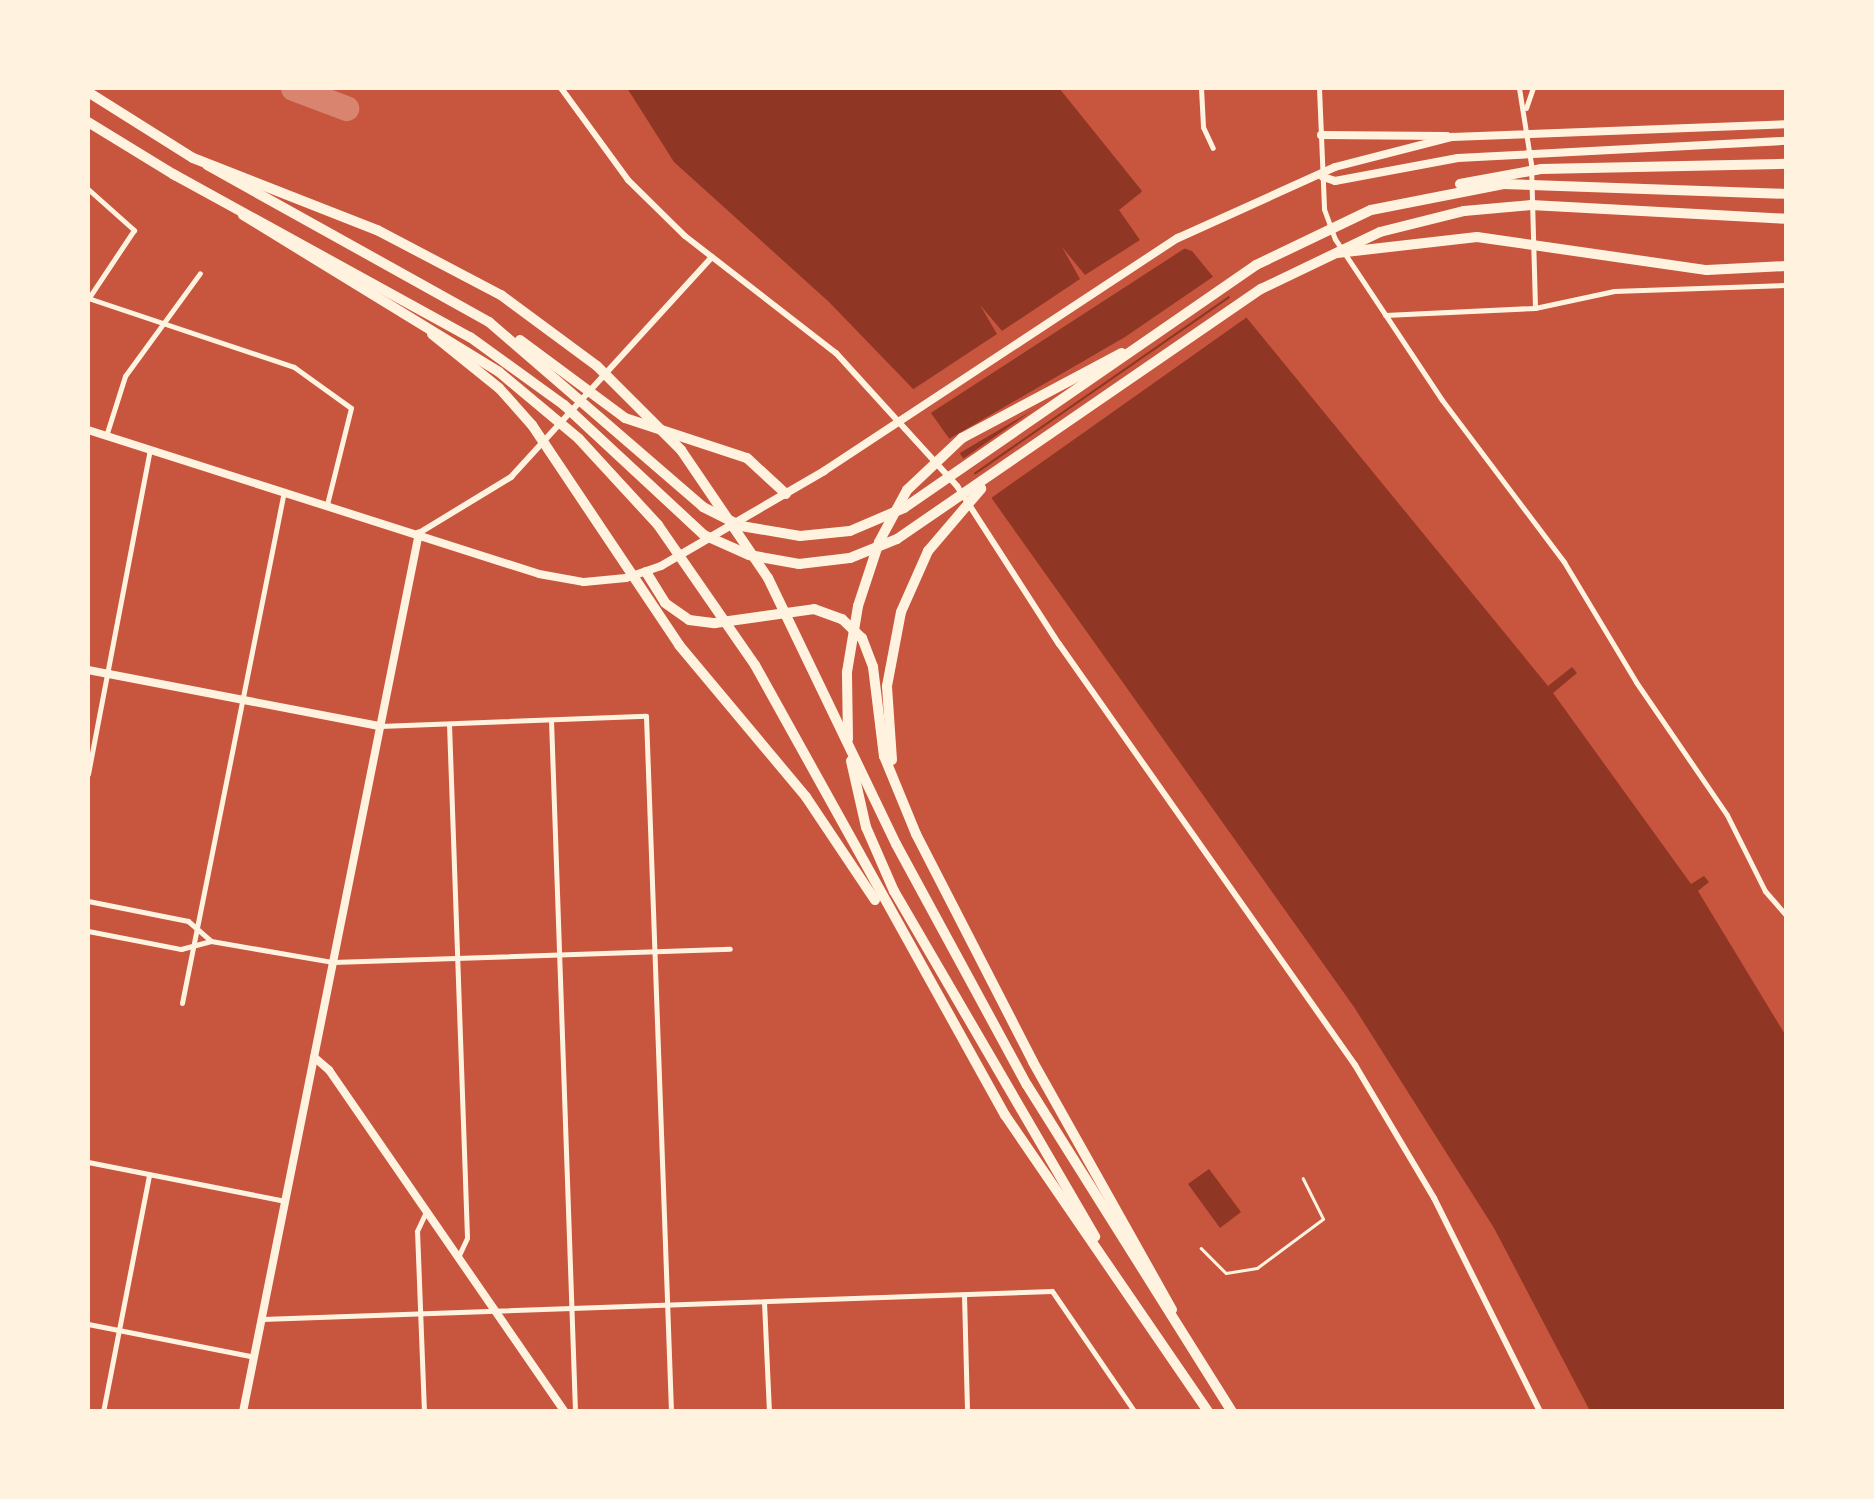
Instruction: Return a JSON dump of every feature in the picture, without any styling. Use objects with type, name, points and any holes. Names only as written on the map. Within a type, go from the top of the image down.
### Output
[{"type":"highway","points":[[88,92],[194,158],[489,322],[575,376],[625,418],[747,458],[786,494]]},
{"type":"highway","points":[[88,122],[454,340],[569,429],[648,512],[718,608],[918,966],[1024,1144],[1208,1412]]},
{"type":"highway","points":[[194,158],[456,269],[584,355],[670,438],[742,533],[896,844],[1061,1144],[1232,1412]]},
{"type":"highway","points":[[489,322],[576,392],[690,498],[726,520],[766,532],[816,536],[858,529],[940,485],[1238,277],[1344,220],[1436,193],[1541,169],[1786,164]]},
{"type":"highway","points":[[173,174],[420,307],[564,405],[682,518],[715,542],[757,558],[799,564],[850,558],[890,544],[957,507],[992,478],[1252,296],[1321,256],[1430,218],[1519,206],[1786,219]]},
{"type":"highway","points":[[1518,177],[1542,183],[1785,194]]},
{"type":"highway","points":[[1355,246],[1444,238],[1520,240],[1707,270],[1786,266]]},
{"type":"highway","points":[[412,318],[500,388],[532,425],[692,662],[806,797],[918,966]]},
{"type":"highway","points":[[1152,1332],[994,1070],[878,858],[851,760],[849,656],[876,550],[923,470],[970,434],[1158,334]]},
{"type":"highway","points":[[910,818],[888,737],[891,652],[916,572],[957,507]]},
{"type":"highway","points":[[646,572],[673,611],[708,623],[814,609],[858,634],[873,667],[884,756],[910,818],[1033,1062],[1217,1389]]},
{"type":"main road","points":[[1321,135],[1452,137],[1786,124]]},
{"type":"main road","points":[[88,430],[574,581],[632,577],[661,566],[786,494],[1219,216],[1323,177],[1334,167],[1452,137]]},
{"type":"main road","points":[[1323,177],[1336,181],[1430,161],[1529,153],[1786,142]]},
{"type":"main road","points":[[243,1412],[419,533]]},
{"type":"main road","points":[[88,670],[378,726]]},
{"type":"main road","points":[[314,1057],[565,1412]]},
{"type":"street","points":[[561,88],[628,180],[712,256],[836,353],[957,486],[1058,644],[1341,1043],[1434,1198],[1540,1412]]},
{"type":"street","points":[[1201,88],[1203,127],[1213,148]]},
{"type":"street","points":[[1320,88],[1323,177],[1330,232],[1385,315],[1564,562],[1733,825],[1765,892],[1786,915]]},
{"type":"street","points":[[1519,88],[1529,153],[1535,308]]},
{"type":"street","points":[[1525,111],[1533,88]]},
{"type":"street","points":[[88,189],[134,230],[88,299],[294,366],[351,408],[326,504]]},
{"type":"street","points":[[419,533],[511,477],[712,256]]},
{"type":"street","points":[[106,436],[125,376],[200,273]]},
{"type":"street","points":[[1385,315],[1535,308],[1614,291],[1786,285]]},
{"type":"street","points":[[88,774],[150,450]]},
{"type":"street","points":[[182,1003],[284,491]]},
{"type":"street","points":[[378,726],[646,716],[671,1412]]},
{"type":"street","points":[[552,720],[575,1412]]},
{"type":"street","points":[[449,723],[467,1238],[458,1257]]},
{"type":"street","points":[[88,901],[197,927],[211,940]]},
{"type":"street","points":[[88,931],[193,946],[211,940],[332,962],[730,949]]},
{"type":"street","points":[[88,1162],[286,1201]]},
{"type":"street","points":[[103,1412],[149,1174]]},
{"type":"street","points":[[424,1412],[417,1231],[426,1212]]},
{"type":"street","points":[[261,1319],[1052,1291],[1135,1412]]},
{"type":"street","points":[[964,1294],[967,1412]]},
{"type":"street","points":[[764,1302],[769,1412]]},
{"type":"street","points":[[88,1324],[254,1357]]},
{"type":"lane","points":[[1201,1248],[1226,1273],[1257,1268],[1324,1219],[1302,1178]]},
{"type":"shaded area","points":[[627,88],[1059,88],[1142,191],[1123,214],[1137,232],[1192,251],[1548,686],[1572,667],[1577,673],[1553,693],[1691,884],[1704,876],[1709,882],[1698,891],[1786,1036],[1786,1411],[1590,1411],[1494,1228],[1354,1007],[916,392],[829,302],[674,162]]},
{"type":"shaded area","points":[[1209,1169],[1241,1212],[1220,1228],[1188,1184]]},
{"type":"pier","points":[[1139,194],[1143,199],[1127,210],[1142,232],[1190,245],[926,416],[909,392],[997,334],[980,305],[1002,331],[1080,279],[1062,247],[1085,275],[1140,240],[1119,210]]},
{"type":"pier","points":[[1217,274],[1233,293],[968,477],[957,463],[1033,410],[953,457],[942,443],[1125,337]]},
{"type":"pier","points":[[1234,295],[1250,315],[987,501],[969,479]]},
{"type":"taxiway","points":[[293,88],[346,108]]}]
